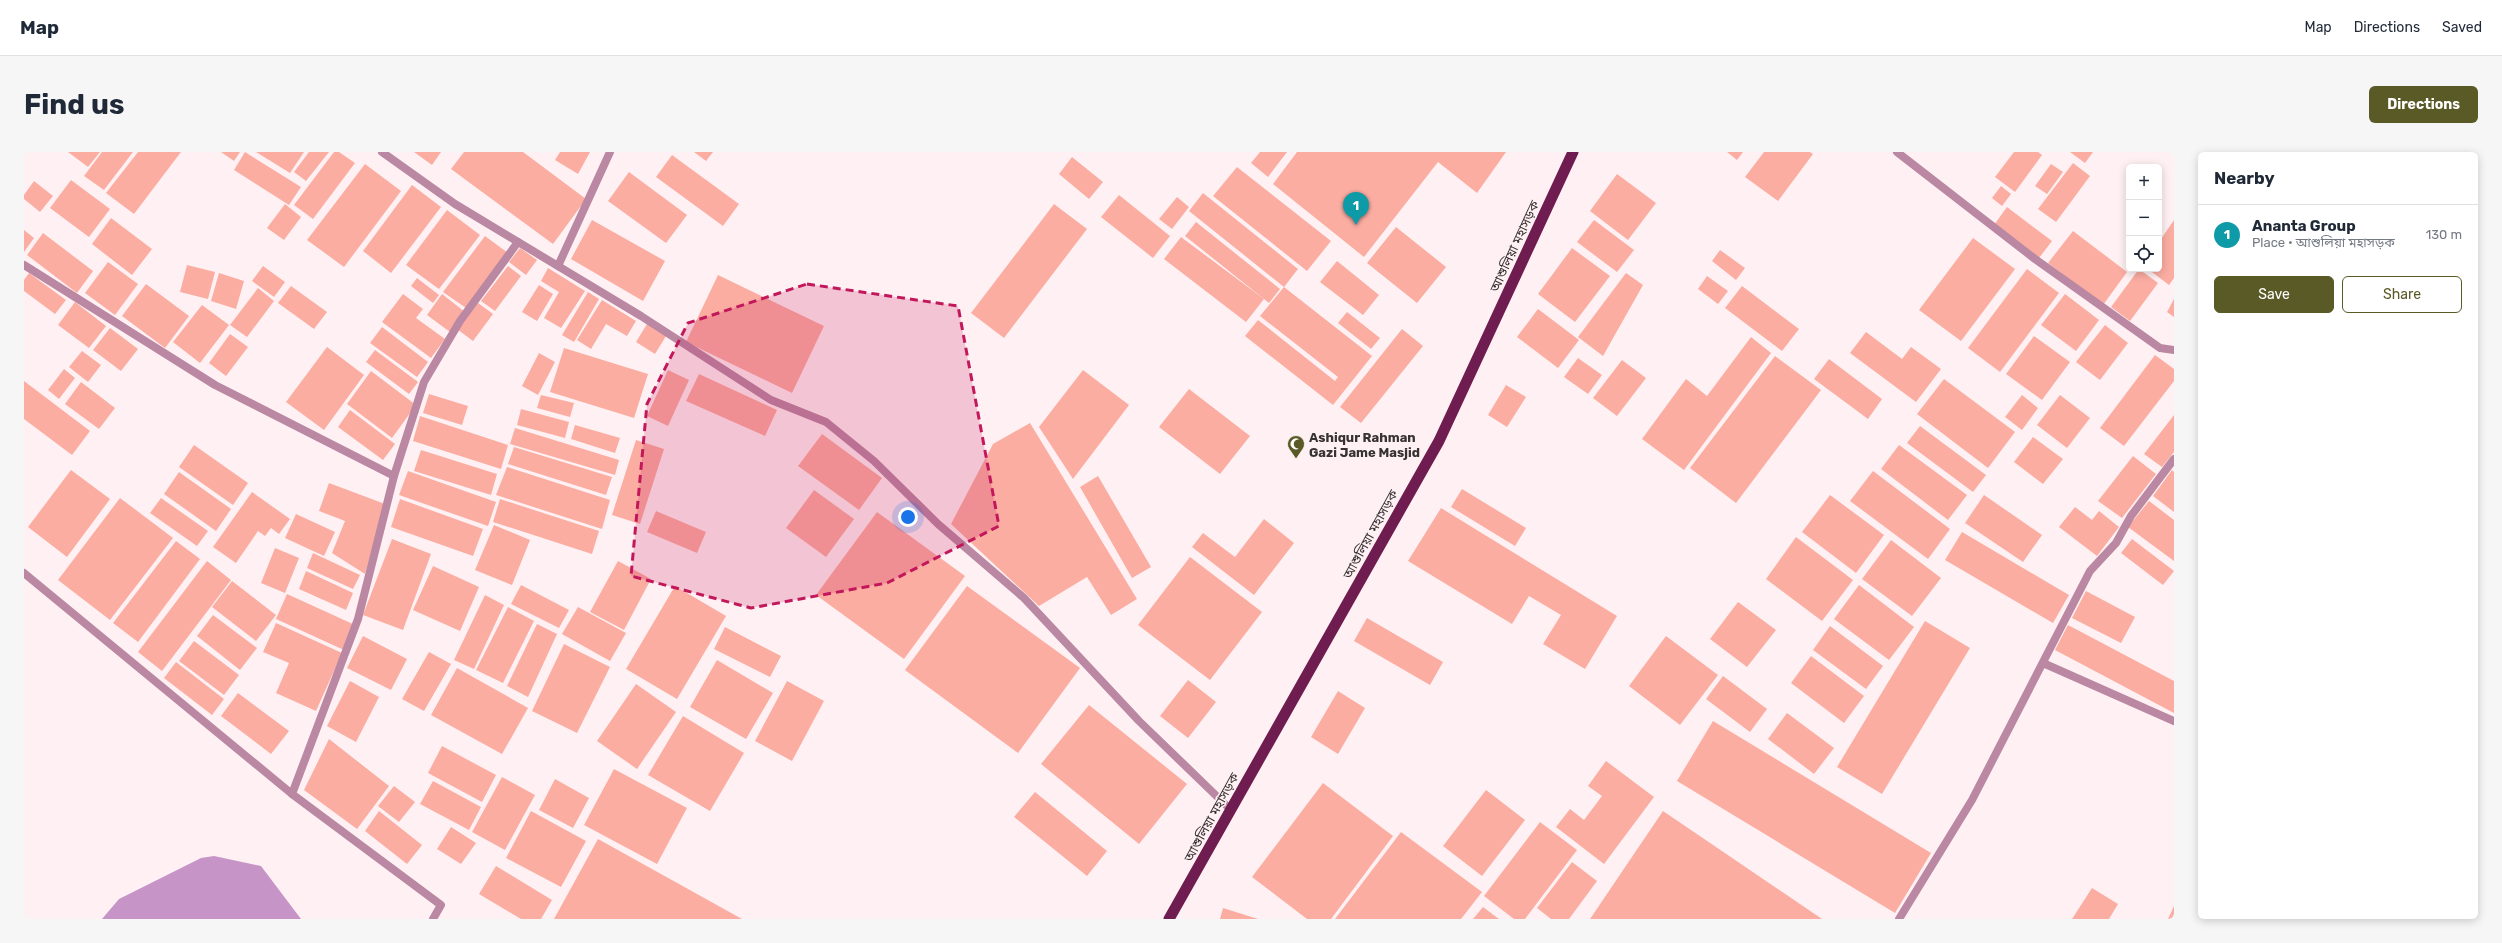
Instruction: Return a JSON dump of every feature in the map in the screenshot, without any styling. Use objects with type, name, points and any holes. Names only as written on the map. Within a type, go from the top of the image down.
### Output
[{"type":"highway","name":"আশুলিয়া মহাসড়ক","points":[[1170,919],[1439,441],[1573,152]]},
{"type":"street","points":[[382,152],[455,204],[641,316],[771,400],[826,422],[862,451],[938,524],[1024,598],[1139,721],[1231,810]]},
{"type":"street","points":[[558,266],[610,152]]},
{"type":"street","points":[[1897,152],[2035,259],[2160,348],[2174,350]]},
{"type":"street","points":[[292,794],[358,619],[394,476],[424,382],[460,321],[518,242]]},
{"type":"street","points":[[24,265],[215,385],[394,476]]},
{"type":"street","points":[[1899,919],[1972,800],[2090,571],[2116,543],[2131,516],[2174,459]]},
{"type":"street","points":[[24,573],[292,794],[441,905],[433,919]]},
{"type":"street","points":[[2043,663],[2174,720]]},
{"type":"highlighted area","points":[[807,284],[958,306],[999,526],[887,583],[751,608],[631,576],[647,404],[688,323]]},
{"type":"shaded area","points":[[214,856],[261,866],[301,919],[102,919],[119,899],[201,858]]},
{"type":"building","points":[[68,152],[100,152],[88,167]]},
{"type":"building","points":[[102,152],[133,152],[104,190],[84,176]]},
{"type":"building","points":[[138,152],[181,152],[134,214],[106,193]]},
{"type":"building","points":[[221,152],[240,152],[234,161]]},
{"type":"building","points":[[245,152],[301,187],[289,205],[234,170]]},
{"type":"building","points":[[256,152],[304,152],[290,173]]},
{"type":"building","points":[[309,152],[329,152],[306,181],[294,172]]},
{"type":"building","points":[[334,152],[339,152],[355,163],[313,219],[294,205]]},
{"type":"building","points":[[414,152],[441,152],[432,165]]},
{"type":"building","points":[[464,152],[523,152],[586,199],[553,244],[451,169]]},
{"type":"building","points":[[560,152],[590,152],[578,174],[555,160]]},
{"type":"building","points":[[694,152],[713,152],[706,161]]},
{"type":"building","points":[[1260,152],[1287,152],[1268,177],[1251,163]]},
{"type":"building","points":[[1297,152],[1506,152],[1477,193],[1438,162],[1364,257],[1273,184]]},
{"type":"building","points":[[1727,152],[1743,152],[1737,160]]},
{"type":"building","points":[[1764,152],[1810,152],[1813,154],[1778,201],[1745,177]]},
{"type":"building","points":[[2014,152],[2038,152],[2042,155],[2015,192],[1995,177]]},
{"type":"building","points":[[2070,152],[2093,152],[2085,163]]},
{"type":"building","points":[[672,155],[739,204],[723,226],[656,177]]},
{"type":"building","points":[[1072,157],[1103,182],[1089,199],[1059,174]]},
{"type":"building","points":[[2073,163],[2090,176],[2056,222],[2038,209]]},
{"type":"building","points":[[365,164],[401,191],[344,267],[307,240]]},
{"type":"building","points":[[2051,164],[2063,172],[2047,194],[2035,186]]},
{"type":"building","points":[[1237,167],[1331,241],[1307,271],[1213,196]]},
{"type":"building","points":[[629,172],[687,215],[666,243],[608,201]]},
{"type":"building","points":[[1617,174],[1656,203],[1628,240],[1590,211]]},
{"type":"building","points":[[71,180],[110,209],[89,237],[50,208]]},
{"type":"building","points":[[34,181],[53,196],[40,212],[24,199],[24,195]]},
{"type":"building","points":[[412,185],[441,207],[391,273],[363,251]]},
{"type":"building","points":[[2001,186],[2011,194],[2002,206],[1992,198]]},
{"type":"building","points":[[1203,193],[1298,269],[1284,287],[1189,211]]},
{"type":"building","points":[[1119,195],[1170,236],[1153,258],[1101,217]]},
{"type":"building","points":[[1177,197],[1189,207],[1172,229],[1159,219]]},
{"type":"building","points":[[285,204],[301,217],[284,240],[267,228]]},
{"type":"building","points":[[1054,204],[1087,229],[1004,338],[971,313]]},
{"type":"building","points":[[2007,207],[2052,241],[2039,258],[1994,225]]},
{"type":"building","points":[[447,210],[480,235],[439,289],[406,265]]},
{"type":"building","points":[[111,218],[152,249],[132,275],[92,244]]},
{"type":"building","points":[[592,220],[665,261],[643,301],[571,259]]},
{"type":"building","points":[[1594,220],[1634,250],[1617,272],[1577,242]]},
{"type":"building","points":[[2174,220],[2174,278],[2169,285],[2152,272],[2162,272],[2162,238]]},
{"type":"building","points":[[1196,222],[1280,289],[1269,303],[1185,236]]},
{"type":"building","points":[[1396,227],[1446,267],[1417,303],[1367,263]]},
{"type":"building","points":[[24,230],[34,238],[24,252]]},
{"type":"building","points":[[2073,231],[2127,272],[2103,305],[2048,263]]},
{"type":"building","points":[[43,233],[93,271],[77,293],[27,255]]},
{"type":"building","points":[[485,236],[508,253],[466,308],[443,292]]},
{"type":"building","points":[[1181,237],[1264,299],[1246,322],[1164,259]]},
{"type":"building","points":[[1973,238],[2015,269],[1961,341],[1919,310]]},
{"type":"building","points":[[520,248],[537,260],[526,275],[509,262]]},
{"type":"building","points":[[1572,248],[1610,276],[1575,322],[1538,294]]},
{"type":"building","points":[[1720,250],[1745,268],[1736,280],[1712,261]]},
{"type":"building","points":[[1337,261],[1379,295],[1363,315],[1320,282]]},
{"type":"building","points":[[108,262],[138,284],[115,315],[85,293]]},
{"type":"building","points":[[187,265],[215,272],[208,299],[180,292]]},
{"type":"building","points":[[263,266],[285,282],[274,297],[252,281]]},
{"type":"building","points":[[508,266],[521,276],[495,311],[481,301]]},
{"type":"building","points":[[548,268],[585,291],[561,328],[544,318],[559,292],[541,281]]},
{"type":"building","points":[[2027,269],[2059,293],[2000,372],[1968,348]]},
{"type":"building","points":[[2137,272],[2143,272],[2158,283],[2130,321],[2111,307]]},
{"type":"building","points":[[29,273],[66,300],[55,314],[24,291],[24,280]]},
{"type":"building","points":[[219,273],[244,281],[236,309],[211,301]]},
{"type":"building","points":[[1626,273],[1643,285],[1603,356],[1578,337]]},
{"type":"building","points":[[718,275],[824,326],[792,393],[686,342]]},
{"type":"building","points":[[1707,276],[1728,291],[1718,304],[1698,289]]},
{"type":"building","points":[[417,278],[439,295],[433,303],[411,286]]},
{"type":"building","points":[[146,284],[189,316],[165,348],[122,316]]},
{"type":"building","points":[[539,285],[553,294],[537,321],[522,312]]},
{"type":"building","points":[[291,286],[327,312],[314,329],[278,303]]},
{"type":"building","points":[[1742,286],[1799,329],[1782,351],[1725,308]]},
{"type":"building","points":[[1284,287],[1372,356],[1333,405],[1245,336],[1258,320],[1335,381],[1338,377],[1260,316]]},
{"type":"building","points":[[258,288],[274,301],[247,337],[230,325]]},
{"type":"building","points":[[588,292],[599,299],[574,342],[562,335]]},
{"type":"building","points":[[403,294],[423,309],[416,318],[445,339],[431,358],[382,322]]},
{"type":"building","points":[[442,294],[465,312],[450,332],[427,315]]},
{"type":"building","points":[[2065,294],[2099,320],[2076,351],[2041,325]]},
{"type":"building","points":[[2174,299],[2174,317],[2167,312]]},
{"type":"building","points":[[602,300],[636,321],[627,336],[606,324],[591,349],[577,340]]},
{"type":"building","points":[[75,302],[106,326],[89,348],[58,325]]},
{"type":"building","points":[[478,303],[493,314],[473,341],[457,329]]},
{"type":"building","points":[[202,305],[229,325],[200,363],[173,342]]},
{"type":"building","points":[[1538,309],[1579,340],[1558,368],[1517,337]]},
{"type":"building","points":[[1347,312],[1380,338],[1371,349],[1338,323]]},
{"type":"building","points":[[647,324],[666,336],[655,354],[636,342]]},
{"type":"building","points":[[2105,325],[2128,343],[2100,380],[2076,362]]},
{"type":"building","points":[[382,327],[428,362],[417,377],[370,343]]},
{"type":"building","points":[[110,328],[138,349],[121,371],[93,350]]},
{"type":"building","points":[[1402,329],[1423,346],[1361,423],[1340,407]]},
{"type":"building","points":[[1866,332],[1902,359],[1911,347],[1941,369],[1916,402],[1850,353]]},
{"type":"building","points":[[230,334],[248,347],[226,376],[209,363]]},
{"type":"building","points":[[2034,336],[2070,362],[2042,400],[2006,374]]},
{"type":"building","points":[[1751,337],[1771,353],[1684,470],[1642,439],[1686,379],[1707,396]]},
{"type":"building","points":[[327,347],[364,375],[324,430],[286,402]]},
{"type":"building","points":[[564,348],[648,374],[634,418],[550,392]]},
{"type":"building","points":[[375,350],[418,382],[409,394],[366,362]]},
{"type":"building","points":[[82,351],[101,365],[88,382],[69,367]]},
{"type":"building","points":[[539,353],[555,362],[538,395],[522,386]]},
{"type":"building","points":[[2155,355],[2174,369],[2174,381],[2124,446],[2100,428]]},
{"type":"building","points":[[1775,356],[1821,390],[1736,503],[1690,468]]},
{"type":"building","points":[[1578,358],[1602,375],[1588,394],[1564,377]]},
{"type":"building","points":[[1829,359],[1882,399],[1868,419],[1814,379]]},
{"type":"building","points":[[1622,360],[1646,378],[1617,416],[1593,398]]},
{"type":"building","points":[[64,369],[75,378],[59,399],[48,390]]},
{"type":"building","points":[[668,370],[689,380],[668,426],[647,416]]},
{"type":"building","points":[[1083,370],[1129,405],[1073,479],[1039,427]]},
{"type":"building","points":[[371,371],[416,405],[392,438],[347,404]]},
{"type":"building","points":[[699,374],[777,410],[765,436],[686,401]]},
{"type":"building","points":[[1944,379],[2015,432],[1988,468],[1917,414]]},
{"type":"building","points":[[24,381],[90,431],[72,455],[24,419]]},
{"type":"building","points":[[81,382],[115,408],[99,429],[65,404]]},
{"type":"building","points":[[1506,385],[1526,397],[1507,427],[1488,415]]},
{"type":"building","points":[[1189,389],[1250,436],[1220,474],[1159,427]]},
{"type":"building","points":[[429,394],[468,406],[462,425],[423,413]]},
{"type":"building","points":[[541,395],[574,403],[570,417],[537,408]]},
{"type":"building","points":[[2022,395],[2038,408],[2022,430],[2005,417]]},
{"type":"building","points":[[2060,395],[2090,418],[2067,448],[2037,425]]},
{"type":"building","points":[[521,409],[569,422],[565,438],[517,425]]},
{"type":"building","points":[[350,410],[395,444],[383,460],[338,427]]},
{"type":"building","points":[[2174,415],[2174,452],[2162,467],[2144,454]]},
{"type":"building","points":[[420,416],[508,445],[501,469],[413,441]]},
{"type":"building","points":[[1030,423],[1137,599],[1111,615],[1087,577],[1039,606],[951,524],[993,444]]},
{"type":"building","points":[[575,425],[620,438],[615,453],[571,439]]},
{"type":"building","points":[[1920,426],[1986,475],[1973,492],[1907,443]]},
{"type":"building","points":[[515,428],[619,460],[615,475],[510,444]]},
{"type":"building","points":[[822,434],[882,478],[859,510],[798,466]]},
{"type":"building","points":[[2033,437],[2063,459],[2043,484],[2014,462]]},
{"type":"building","points":[[636,440],[664,449],[640,524],[612,515]]},
{"type":"building","points":[[194,445],[248,483],[233,505],[179,467]]},
{"type":"building","points":[[1899,445],[1967,495],[1948,520],[1881,469]]},
{"type":"building","points":[[514,447],[612,477],[606,495],[508,464]]},
{"type":"building","points":[[421,450],[497,474],[491,495],[414,471]]},
{"type":"building","points":[[2133,456],[2156,474],[2122,518],[2098,501]]},
{"type":"building","points":[[507,467],[610,500],[602,529],[496,495]]},
{"type":"building","points":[[71,470],[110,499],[67,557],[28,527]]},
{"type":"building","points":[[2172,470],[2174,472],[2174,512],[2153,496]]},
{"type":"building","points":[[408,471],[496,502],[488,526],[399,495]]},
{"type":"building","points":[[1873,471],[1950,529],[1928,559],[1850,501]]},
{"type":"building","points":[[179,472],[231,509],[216,531],[164,494]]},
{"type":"building","points":[[1098,476],[1151,567],[1132,578],[1080,487]]},
{"type":"building","points":[[329,483],[385,504],[365,574],[332,553],[345,521],[319,511]]},
{"type":"building","points":[[1462,489],[1526,528],[1515,546],[1451,507]]},
{"type":"building","points":[[814,490],[854,519],[826,557],[786,528]]},
{"type":"building","points":[[252,492],[290,519],[279,534],[271,528],[265,536],[258,531],[236,563],[213,547]]},
{"type":"building","points":[[1830,495],[1884,535],[1856,573],[1802,532]]},
{"type":"building","points":[[1984,495],[2042,535],[2023,562],[1965,523]]},
{"type":"building","points":[[120,498],[173,538],[110,620],[58,580]]},
{"type":"building","points":[[161,498],[208,531],[197,546],[150,513]]},
{"type":"building","points":[[400,499],[483,529],[473,556],[391,527]]},
{"type":"building","points":[[500,499],[599,531],[592,554],[493,522]]},
{"type":"building","points":[[2149,501],[2174,520],[2174,561],[2128,527]]},
{"type":"building","points":[[2075,507],[2092,520],[2099,511],[2119,527],[2097,556],[2059,527]]},
{"type":"building","points":[[1441,508],[1617,616],[1585,669],[1543,644],[1561,615],[1529,596],[1512,624],[1408,561]]},
{"type":"building","points":[[656,511],[706,532],[697,553],[647,532]]},
{"type":"building","points":[[877,512],[965,576],[904,659],[816,595]]},
{"type":"building","points":[[296,514],[335,532],[324,556],[285,538]]},
{"type":"building","points":[[1264,519],[1294,543],[1254,595],[1192,547],[1203,533],[1235,557]]},
{"type":"building","points":[[494,525],[530,540],[512,585],[475,570]]},
{"type":"building","points":[[1962,532],[2069,595],[2053,623],[1945,560]]},
{"type":"building","points":[[1796,537],[1853,580],[1822,621],[1766,579]]},
{"type":"building","points":[[392,539],[431,554],[403,630],[363,615]]},
{"type":"building","points":[[2132,539],[2174,571],[2163,585],[2121,553]]},
{"type":"building","points":[[1891,540],[1941,578],[1912,616],[1862,579]]},
{"type":"building","points":[[176,541],[200,559],[138,642],[113,623]]},
{"type":"building","points":[[275,548],[299,558],[285,593],[261,583]]},
{"type":"building","points":[[313,553],[360,575],[353,589],[307,568]]},
{"type":"building","points":[[1190,557],[1262,612],[1210,680],[1138,625]]},
{"type":"building","points":[[207,561],[231,580],[162,671],[138,652]]},
{"type":"building","points":[[618,561],[651,579],[624,630],[590,612]]},
{"type":"building","points":[[433,566],[479,587],[460,631],[413,610]]},
{"type":"building","points":[[306,571],[353,593],[346,610],[299,589]]},
{"type":"building","points":[[232,581],[276,615],[256,641],[212,607]]},
{"type":"building","points":[[521,585],[569,610],[559,628],[511,604]]},
{"type":"building","points":[[1859,585],[1914,627],[1889,660],[1834,619]]},
{"type":"building","points":[[675,586],[726,616],[677,699],[626,669]]},
{"type":"building","points":[[967,586],[1080,668],[1018,753],[905,670]]},
{"type":"building","points":[[2086,591],[2135,617],[2121,643],[2072,618]]},
{"type":"building","points":[[287,594],[355,625],[344,650],[276,619]]},
{"type":"building","points":[[485,595],[504,605],[474,669],[454,660]]},
{"type":"building","points":[[1738,602],[1776,630],[1747,667],[1710,639]]},
{"type":"building","points":[[508,607],[534,621],[503,683],[476,670]]},
{"type":"building","points":[[578,607],[626,633],[610,661],[562,634]]},
{"type":"building","points":[[213,615],[257,648],[240,670],[197,636]]},
{"type":"building","points":[[1367,618],[1443,662],[1430,685],[1354,641]]},
{"type":"building","points":[[1925,621],[1970,648],[1882,794],[1837,767]]},
{"type":"building","points":[[276,623],[342,653],[316,711],[276,693],[289,663],[263,652]]},
{"type":"building","points":[[537,624],[557,634],[528,697],[507,686]]},
{"type":"building","points":[[2068,625],[2174,681],[2174,713],[2055,650]]},
{"type":"building","points":[[1830,626],[1883,666],[1866,689],[1813,650]]},
{"type":"building","points":[[725,627],[781,656],[770,677],[714,649]]},
{"type":"building","points":[[363,636],[407,659],[391,690],[347,668]]},
{"type":"building","points":[[1666,636],[1718,675],[1680,725],[1629,686]]},
{"type":"building","points":[[194,641],[239,675],[224,695],[179,661]]},
{"type":"building","points":[[564,644],[610,667],[577,733],[532,711]]},
{"type":"building","points":[[429,652],[451,664],[424,711],[402,699]]},
{"type":"building","points":[[1811,656],[1864,696],[1844,723],[1791,683]]},
{"type":"building","points":[[717,660],[773,693],[746,739],[690,707]]},
{"type":"building","points":[[176,662],[224,699],[212,715],[164,678]]},
{"type":"building","points":[[457,668],[528,708],[502,754],[431,715]]},
{"type":"building","points":[[1723,676],[1767,709],[1750,732],[1706,699]]},
{"type":"building","points":[[1188,680],[1216,702],[1188,738],[1160,716]]},
{"type":"building","points":[[350,681],[379,697],[356,742],[327,726]]},
{"type":"building","points":[[787,681],[824,701],[792,761],[755,741]]},
{"type":"building","points":[[636,684],[676,712],[637,769],[597,741]]},
{"type":"building","points":[[1338,691],[1365,708],[1338,754],[1311,737]]},
{"type":"building","points":[[238,693],[289,731],[271,754],[221,716]]},
{"type":"building","points":[[1089,705],[1187,784],[1139,844],[1041,764]]},
{"type":"building","points":[[1787,713],[1834,748],[1814,774],[1768,739]]},
{"type":"building","points":[[683,716],[744,753],[710,811],[648,775]]},
{"type":"building","points":[[1713,721],[1931,853],[1895,913],[1677,781]]},
{"type":"building","points":[[329,739],[389,786],[357,829],[304,790]]},
{"type":"building","points":[[442,746],[496,775],[482,802],[428,773]]},
{"type":"building","points":[[1606,761],[1654,797],[1604,864],[1556,827],[1570,809],[1584,820],[1602,796],[1588,786]]},
{"type":"building","points":[[614,769],[687,808],[657,864],[584,825]]},
{"type":"building","points":[[502,777],[535,795],[505,850],[472,832]]},
{"type":"building","points":[[555,779],[589,798],[573,828],[539,810]]},
{"type":"building","points":[[433,781],[481,807],[469,830],[420,804]]},
{"type":"building","points":[[1323,783],[1393,836],[1331,919],[1307,919],[1252,877]]},
{"type":"building","points":[[394,786],[415,802],[399,822],[378,806]]},
{"type":"building","points":[[1486,790],[1525,820],[1482,876],[1443,846]]},
{"type":"building","points":[[1035,792],[1107,851],[1087,876],[1014,817]]},
{"type":"building","points":[[379,811],[422,845],[407,864],[365,831]]},
{"type":"building","points":[[531,811],[586,841],[561,887],[506,858]]},
{"type":"building","points":[[1663,811],[1822,919],[1590,919]]},
{"type":"building","points":[[1540,822],[1577,850],[1525,919],[1514,919],[1484,896]]},
{"type":"building","points":[[451,827],[476,843],[461,864],[437,849]]},
{"type":"building","points":[[1401,832],[1482,892],[1461,919],[1335,919]]},
{"type":"building","points":[[598,839],[742,919],[554,919]]},
{"type":"building","points":[[1572,862],[1597,881],[1569,919],[1551,919],[1537,908]]},
{"type":"building","points":[[496,866],[552,900],[541,919],[521,919],[479,894]]},
{"type":"building","points":[[2092,888],[2118,904],[2109,919],[2072,919]]},
{"type":"building","points":[[2174,906],[2174,919],[2168,919]]},
{"type":"building","points":[[1483,907],[1499,919],[1473,919]]},
{"type":"building","points":[[1223,908],[1258,919],[1220,919]]},
{"type":"place","name":"Ananta Group","points":[[1356,225]]},
{"type":"place","name":"Ashiqur Rahman Gazi Jame Masjid","points":[[1296,459]]}]
